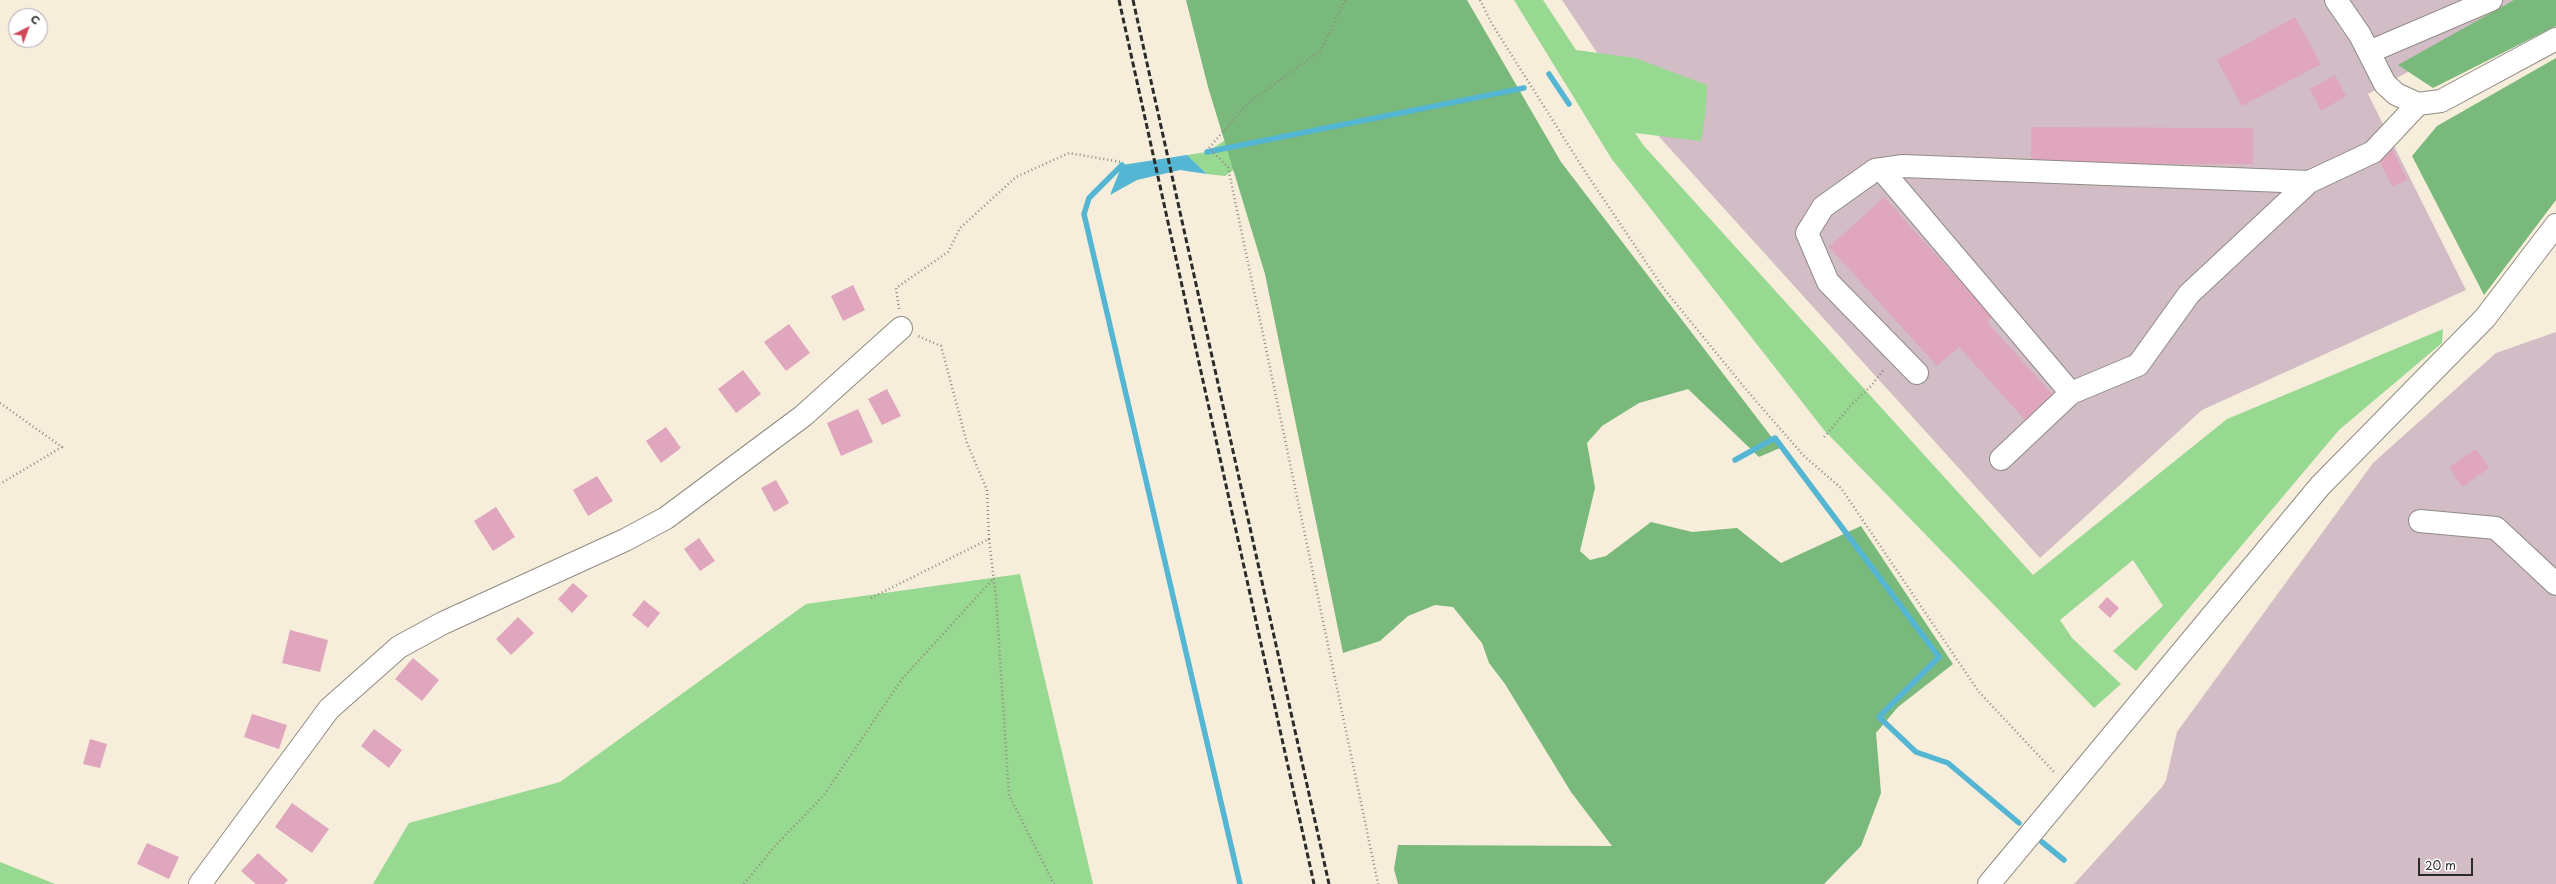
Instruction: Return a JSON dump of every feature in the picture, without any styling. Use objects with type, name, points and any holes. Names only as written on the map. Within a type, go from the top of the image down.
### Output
[{"type":"street","points":[[2336,0],[2369,52],[2385,84],[2396,94],[2418,104],[2441,101],[2556,39]]},
{"type":"street","points":[[2369,52],[2491,0]]},
{"type":"street","points":[[2001,459],[2071,393],[2138,365],[2190,294],[2309,182],[2373,152],[2418,104]]},
{"type":"street","points":[[1917,373],[1828,282],[1807,233],[1823,207],[1876,170],[1903,166],[2309,182]]},
{"type":"street","points":[[1881,169],[2071,393]]},
{"type":"street","points":[[1989,884],[2068,787],[2320,486],[2485,318],[2556,225]]},
{"type":"street","points":[[200,884],[328,709],[399,647],[443,623],[625,540],[666,518],[803,416],[901,328]]},
{"type":"street","points":[[2420,521],[2496,528],[2556,584]]},
{"type":"path","points":[[1345,0],[1321,50],[1248,104],[1209,148],[1228,167],[1378,884]]},
{"type":"path","points":[[1480,0],[1492,24],[1584,170],[1664,289],[1804,456],[1841,488],[1979,692],[2068,787]]},
{"type":"path","points":[[1054,884],[1009,795],[994,578],[989,539],[987,490],[967,443],[941,346],[901,328],[896,288],[948,252],[960,228],[1016,177],[1069,153],[1121,162]]},
{"type":"path","points":[[1824,437],[1852,404],[1872,385],[1897,352]]},
{"type":"path","points":[[0,402],[62,447],[0,484]]},
{"type":"path","points":[[871,598],[989,539]]},
{"type":"path","points":[[744,884],[774,847],[824,795],[902,679],[994,578]]},
{"type":"shaded area","points":[[1562,0],[2538,0],[2368,94],[2466,290],[2202,410],[2040,558],[1635,110]]},
{"type":"shaded area","points":[[2556,332],[2556,884],[2074,884],[2162,787],[2166,780],[2177,732],[2373,463],[2496,353]]},
{"type":"green space","points":[[1186,0],[1467,0],[1561,162],[1780,448],[1759,457],[1688,389],[1639,403],[1602,426],[1587,443],[1595,488],[1580,551],[1590,560],[1606,556],[1651,522],[1692,532],[1737,528],[1781,563],[1861,526],[1953,664],[1898,707],[1876,733],[1881,793],[1861,846],[1824,884],[1398,884],[1394,869],[1398,845],[1612,846],[1571,792],[1505,684],[1489,663],[1482,643],[1453,607],[1435,605],[1408,616],[1380,641],[1343,653],[1265,274],[1208,87]]},
{"type":"green space","points":[[1514,0],[1543,0],[1576,50],[1635,58],[1707,85],[1705,116],[1701,141],[1635,133],[1644,146],[2033,575],[2227,419],[2443,329],[2442,343],[2339,430],[2136,671],[2113,651],[2163,606],[2133,560],[2060,620],[2072,638],[2121,684],[2094,708],[1824,430],[1611,158]]},
{"type":"green space","points":[[2514,0],[2556,0],[2556,26],[2433,88],[2398,65]]},
{"type":"green space","points":[[2556,58],[2556,200],[2484,295],[2412,156],[2437,126]]},
{"type":"green space","points":[[1236,133],[1250,159],[1225,176],[1207,174],[1187,155],[1207,152]]},
{"type":"green space","points":[[1020,574],[1093,884],[373,884],[409,823],[560,782],[806,604]]},
{"type":"green space","points":[[0,862],[55,884],[0,884]]},
{"type":"water","points":[[1187,155],[1207,174],[1180,170],[1137,180],[1110,195],[1122,165]]},
{"type":"building","points":[[2295,17],[2321,64],[2242,106],[2217,60]]},
{"type":"building","points":[[2335,75],[2346,96],[2321,111],[2310,89]]},
{"type":"building","points":[[2031,127],[2253,128],[2253,164],[2031,164]]},
{"type":"building","points":[[2392,148],[2407,180],[2392,187],[2377,155]]},
{"type":"building","points":[[1884,197],[1992,317],[1987,322],[2054,396],[2026,421],[1959,347],[1937,366],[1829,247]]},
{"type":"building","points":[[853,285],[865,310],[843,321],[831,296]]},
{"type":"building","points":[[789,324],[810,353],[786,371],[764,342]]},
{"type":"building","points":[[743,370],[761,394],[736,413],[718,389]]},
{"type":"building","points":[[887,389],[901,416],[882,425],[868,399]]},
{"type":"building","points":[[858,409],[873,442],[841,456],[827,423]]},
{"type":"building","points":[[666,427],[681,448],[661,463],[646,441]]},
{"type":"building","points":[[2476,449],[2489,468],[2462,487],[2449,467]]},
{"type":"building","points":[[597,476],[613,501],[588,516],[573,490]]},
{"type":"building","points":[[776,480],[789,503],[774,512],[761,488]]},
{"type":"building","points":[[496,507],[515,537],[493,551],[474,521]]},
{"type":"building","points":[[699,538],[715,561],[700,571],[684,549]]},
{"type":"building","points":[[573,583],[588,596],[572,613],[558,599]]},
{"type":"building","points":[[2107,597],[2119,608],[2110,618],[2098,607]]},
{"type":"building","points":[[644,600],[660,613],[648,628],[632,615]]},
{"type":"building","points":[[518,617],[534,633],[511,655],[496,639]]},
{"type":"building","points":[[290,630],[328,640],[320,672],[282,663]]},
{"type":"building","points":[[413,658],[439,680],[422,701],[395,679]]},
{"type":"building","points":[[252,714],[287,725],[279,749],[244,737]]},
{"type":"building","points":[[374,729],[402,750],[389,768],[361,746]]},
{"type":"building","points":[[90,739],[107,744],[100,768],[83,764]]},
{"type":"building","points":[[292,803],[329,829],[312,853],[275,827]]},
{"type":"building","points":[[147,843],[179,857],[169,879],[137,864]]},
{"type":"building","points":[[258,853],[288,880],[284,884],[256,884],[241,871]]},
{"type":"waterway","points":[[1549,74],[1569,104]]},
{"type":"waterway","points":[[1207,152],[1524,88]]},
{"type":"waterway","points":[[1122,165],[1089,198],[1084,214],[1240,884]]},
{"type":"waterway","points":[[1735,460],[1775,438],[1939,657],[1879,717],[1916,752],[1948,763],[2019,823]]},
{"type":"waterway","points":[[2042,842],[2064,860]]},
{"type":"railway","points":[[1119,0],[1314,884]]},
{"type":"railway","points":[[1133,0],[1329,884]]}]
